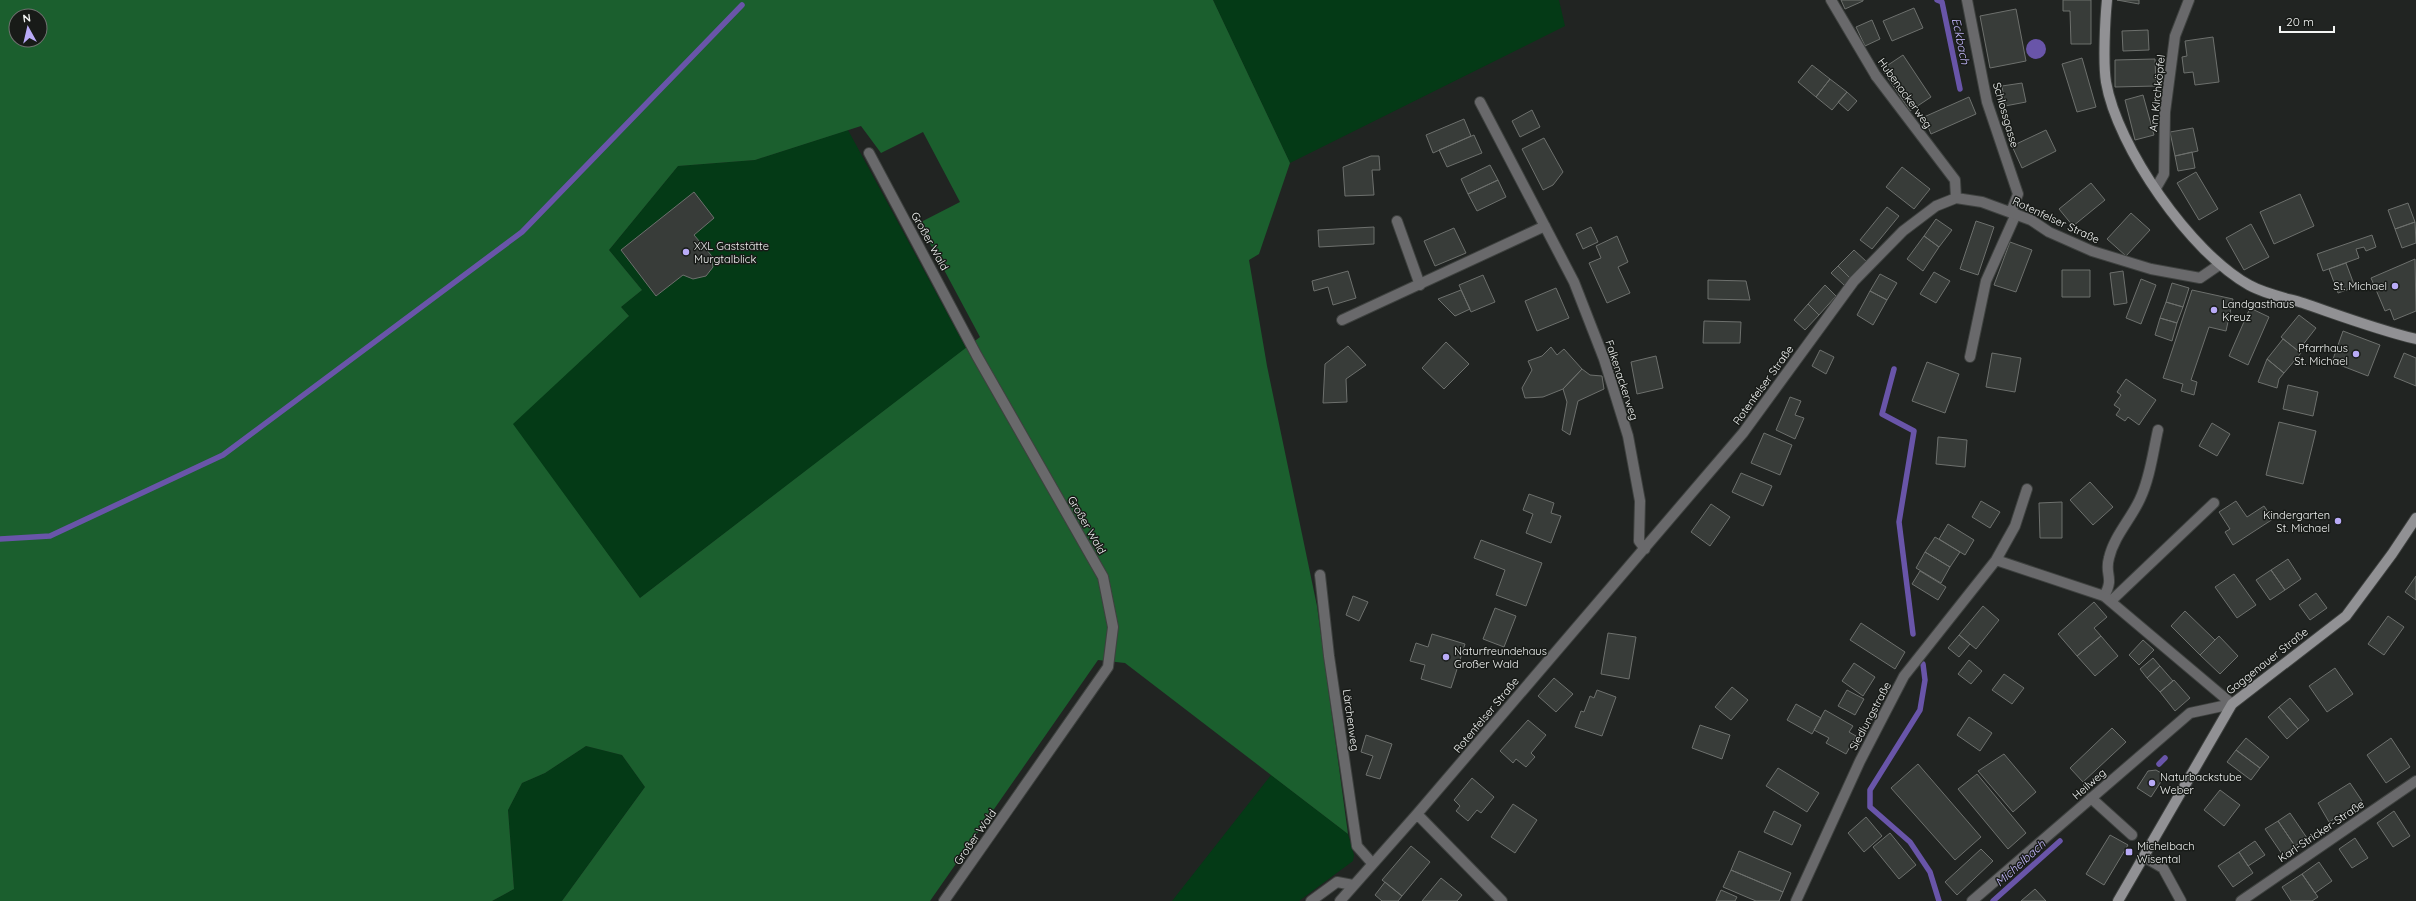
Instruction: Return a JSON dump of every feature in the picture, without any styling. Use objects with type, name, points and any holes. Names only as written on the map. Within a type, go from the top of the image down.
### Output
[{"type":"main road","points":[[2107,0],[2106,80],[2111,103],[2132,155],[2176,218],[2219,265],[2250,286],[2416,339]]},
{"type":"main road","name":"Gaggenauer Straße","points":[[2118,901],[2232,704],[2346,616],[2392,554],[2416,518]]},
{"type":"street","name":"Hubenackerweg","points":[[1831,0],[1876,76],[1955,180],[1956,198]]},
{"type":"street","name":"Schlossgasse","points":[[1967,0],[1987,102],[2018,194],[2014,213],[1986,281],[1970,357]]},
{"type":"street","name":"Am Kirchköpfel","points":[[2156,188],[2164,174],[2165,112],[2175,36],[2188,0]]},
{"type":"street","name":"Falkenackerweg","points":[[1480,102],[1574,282],[1604,359],[1628,436],[1640,501],[1640,541],[1645,549]]},
{"type":"street","name":"Großer Wald","points":[[869,153],[981,363],[1103,577],[1113,627],[1108,667],[944,901]]},
{"type":"street","name":"Rotenfelser Straße","points":[[1340,901],[1372,863],[1417,814],[1645,549],[1743,432],[1854,281],[1903,231],[1936,206],[1956,198],[1982,202],[2014,213],[2092,251],[2151,269],[2200,278],[2219,265]]},
{"type":"street","points":[[1397,220],[1420,285]]},
{"type":"street","points":[[1342,320],[1545,226]]},
{"type":"street","points":[[2108,599],[2110,585],[2108,565],[2109,557],[2124,525],[2140,498],[2158,430]]},
{"type":"street","name":"Siedlungstraße","points":[[1796,901],[1860,761],[1904,676],[1996,560],[2015,526],[2027,489]]},
{"type":"street","points":[[2108,599],[2214,503]]},
{"type":"street","points":[[1996,560],[2108,599],[2232,704]]},
{"type":"street","name":"Lärchenweg","points":[[1320,575],[1329,656],[1357,846],[1372,863]]},
{"type":"street","name":"Heilweg","points":[[1972,901],[2190,712],[2232,704]]},
{"type":"street","name":"Karl-Stricker-Straße","points":[[2241,901],[2416,781]]},
{"type":"street","points":[[2091,798],[2132,835]]},
{"type":"street","points":[[1417,814],[1502,901]]},
{"type":"street","points":[[2144,857],[2163,868],[2181,901]]},
{"type":"street","points":[[1311,901],[1337,882],[1353,885]]},
{"type":"green space","points":[[0,0],[1213,0],[1290,163],[1259,254],[1249,260],[1267,366],[1317,606],[1348,834],[1125,663],[1098,660],[930,901],[562,901],[645,787],[622,755],[586,746],[545,773],[522,783],[508,810],[514,889],[492,901],[0,901]],"holes":[[[861,126],[881,153],[923,132],[960,202],[919,223],[980,337],[640,598],[513,424],[629,316],[621,307],[642,290],[609,250],[678,166],[755,160]]]},
{"type":"green space","points":[[1213,0],[1559,0],[1565,26],[1290,163]]},
{"type":"green space","points":[[848,130],[966,348],[640,598],[512,424],[629,316],[621,307],[642,290],[609,250],[678,166],[755,160]]},
{"type":"green space","points":[[586,746],[622,755],[645,787],[562,901],[492,901],[514,889],[508,810],[522,783],[545,773]]},
{"type":"green space","points":[[1271,775],[1348,834],[1354,855],[1353,861],[1299,901],[1172,901]]},
{"type":"shaded area","points":[[2036,39],[2043,42],[2046,49],[2043,56],[2036,59],[2029,56],[2026,49],[2029,42]]},
{"type":"building","points":[[1841,0],[1863,0],[1863,1],[1845,9]]},
{"type":"building","points":[[2063,0],[2091,0],[2091,44],[2071,44],[2070,11],[2063,11]]},
{"type":"building","points":[[2117,0],[2139,0],[2139,4]]},
{"type":"building","points":[[1914,8],[1923,28],[1892,41],[1883,21]]},
{"type":"building","points":[[2016,9],[2026,61],[1990,68],[1980,16]]},
{"type":"building","points":[[1872,20],[1880,39],[1865,46],[1856,27]]},
{"type":"building","points":[[2148,30],[2149,50],[2123,51],[2122,31]]},
{"type":"building","points":[[2213,37],[2219,82],[2195,85],[2193,72],[2184,73],[2182,57],[2187,56],[2185,41]]},
{"type":"building","points":[[1903,55],[1931,97],[1910,111],[1882,69]]},
{"type":"building","points":[[2082,58],[2096,107],[2077,112],[2062,64]]},
{"type":"building","points":[[2155,59],[2156,86],[2115,87],[2115,60]]},
{"type":"building","points":[[1812,65],[1830,79],[1816,97],[1798,82]]},
{"type":"building","points":[[1830,79],[1847,92],[1832,110],[1816,97]]},
{"type":"building","points":[[2022,83],[2026,102],[2005,106],[2002,86]]},
{"type":"building","points":[[1847,92],[1857,101],[1848,111],[1838,102]]},
{"type":"building","points":[[2143,95],[2154,135],[2135,140],[2125,100]]},
{"type":"building","points":[[1969,97],[1976,114],[1931,134],[1924,117]]},
{"type":"building","points":[[1532,110],[1540,127],[1520,137],[1512,121]]},
{"type":"building","points":[[1464,119],[1471,136],[1433,153],[1426,135]]},
{"type":"building","points":[[2193,128],[2198,151],[2175,156],[2170,132]]},
{"type":"building","points":[[2046,130],[2056,151],[2022,168],[2012,146]]},
{"type":"building","points":[[1474,135],[1482,153],[1447,167],[1439,150]]},
{"type":"building","points":[[1544,138],[1563,172],[1553,185],[1543,190],[1522,149]]},
{"type":"building","points":[[2192,152],[2195,168],[2178,171],[2175,156]]},
{"type":"building","points":[[1371,156],[1379,156],[1380,170],[1372,170],[1374,195],[1345,196],[1343,167]]},
{"type":"building","points":[[1490,165],[1498,180],[1468,194],[1461,179]]},
{"type":"building","points":[[1902,167],[1930,189],[1914,209],[1886,187]]},
{"type":"building","points":[[2196,172],[2218,209],[2199,220],[2177,183]]},
{"type":"building","points":[[1498,180],[1506,197],[1477,211],[1468,194]]},
{"type":"building","points":[[2091,183],[2105,200],[2073,226],[2059,209]]},
{"type":"building","points":[[694,192],[714,218],[694,235],[711,255],[713,267],[706,276],[693,279],[683,275],[656,296],[621,250]]},
{"type":"building","points":[[2300,194],[2314,226],[2274,244],[2260,212]]},
{"type":"building","points":[[2408,203],[2415,222],[2395,229],[2388,210]]},
{"type":"building","points":[[1887,207],[1899,216],[1872,249],[1860,240]]},
{"type":"building","points":[[2131,213],[2150,230],[2126,256],[2107,239]]},
{"type":"building","points":[[1936,219],[1952,230],[1939,247],[1924,236]]},
{"type":"building","points":[[1976,221],[1994,227],[1978,275],[1960,269]]},
{"type":"building","points":[[2415,222],[2416,243],[2402,248],[2395,229]]},
{"type":"building","points":[[2251,224],[2269,257],[2244,270],[2226,238]]},
{"type":"building","points":[[1374,227],[1374,244],[1319,247],[1318,230]]},
{"type":"building","points":[[1591,227],[1598,242],[1583,249],[1576,234]]},
{"type":"building","points":[[1454,228],[1466,253],[1435,266],[1424,241]]},
{"type":"building","points":[[2372,235],[2376,247],[2366,251],[2364,247],[2356,249],[2359,258],[2323,271],[2317,254]]},
{"type":"building","points":[[1617,236],[1628,262],[1618,267],[1630,293],[1607,303],[1589,263],[1601,258],[1596,246]]},
{"type":"building","points":[[1924,236],[1939,247],[1923,271],[1907,259]]},
{"type":"building","points":[[2010,242],[2032,250],[2016,292],[1994,285]]},
{"type":"building","points":[[1854,250],[1867,262],[1851,279],[1838,266]]},
{"type":"building","name":"St. Michael","points":[[2415,259],[2416,311],[2394,320],[2390,309],[2385,311],[2371,278]]},
{"type":"building","points":[[2346,263],[2355,287],[2338,293],[2329,269]]},
{"type":"building","points":[[1838,266],[1851,279],[1844,285],[1831,273]]},
{"type":"building","points":[[2062,270],[2090,270],[2090,297],[2062,297]]},
{"type":"building","points":[[1348,271],[1356,298],[1333,305],[1328,287],[1314,291],[1312,281]]},
{"type":"building","points":[[2123,271],[2127,303],[2114,305],[2110,273]]},
{"type":"building","points":[[1934,272],[1950,281],[1936,303],[1920,294]]},
{"type":"building","points":[[1880,274],[1897,283],[1887,300],[1870,291]]},
{"type":"building","points":[[1483,275],[1495,302],[1471,312],[1459,285]]},
{"type":"building","points":[[2141,279],[2156,285],[2141,324],[2126,318]]},
{"type":"building","points":[[1708,280],[1746,281],[1750,300],[1708,299]]},
{"type":"building","points":[[2172,283],[2189,288],[2183,307],[2166,302]]},
{"type":"building","points":[[1825,285],[1836,296],[1819,315],[1808,304]]},
{"type":"building","points":[[1556,288],[1569,318],[1537,331],[1525,301]]},
{"type":"building","points":[[1461,290],[1470,309],[1455,316],[1438,299]]},
{"type":"building","points":[[2192,290],[2233,299],[2226,331],[2209,327],[2191,380],[2197,382],[2194,395],[2181,391],[2183,384],[2163,378]]},
{"type":"building","points":[[1870,291],[1887,300],[1873,325],[1857,315]]},
{"type":"building","points":[[2166,302],[2183,307],[2177,323],[2160,318]]},
{"type":"building","points":[[1808,304],[1819,315],[1805,330],[1794,320]]},
{"type":"building","points":[[2250,308],[2269,317],[2248,365],[2229,356]]},
{"type":"building","points":[[2299,315],[2316,328],[2298,351],[2281,337]]},
{"type":"building","points":[[2160,318],[2177,323],[2172,341],[2155,335]]},
{"type":"building","points":[[1704,321],[1741,322],[1740,343],[1703,343]]},
{"type":"building","name":"Pfarrhaus St. Michael","points":[[2343,331],[2380,345],[2368,376],[2332,362]]},
{"type":"building","points":[[2283,339],[2301,353],[2284,373],[2267,359]]},
{"type":"building","points":[[1446,342],[1469,364],[1444,389],[1422,368]]},
{"type":"building","points":[[1348,346],[1366,365],[1346,379],[1347,402],[1323,403],[1325,364]]},
{"type":"building","points":[[1551,347],[1557,355],[1564,349],[1582,369],[1563,389],[1543,397],[1525,398],[1522,388],[1532,370],[1528,361],[1542,356]]},
{"type":"building","points":[[1820,350],[1834,357],[1826,374],[1812,366]]},
{"type":"building","points":[[1992,353],[2021,358],[2015,392],[1986,387]]},
{"type":"building","points":[[2404,353],[2416,358],[2416,386],[2394,377]]},
{"type":"building","points":[[1656,356],[1663,388],[1637,394],[1631,362]]},
{"type":"building","points":[[2267,359],[2284,373],[2279,379],[2277,388],[2258,382]]},
{"type":"building","points":[[1927,362],[1959,374],[1945,413],[1912,401]]},
{"type":"building","points":[[1582,369],[1590,375],[1602,376],[1604,389],[1578,401],[1570,435],[1562,430],[1567,402],[1563,389]]},
{"type":"building","points":[[2126,379],[2156,400],[2139,425],[2128,417],[2125,421],[2116,415],[2120,409],[2114,405],[2121,395],[2117,392]]},
{"type":"building","points":[[2288,385],[2318,392],[2313,416],[2283,409]]},
{"type":"building","points":[[1790,397],[1801,401],[1795,415],[1804,418],[1795,439],[1776,430]]},
{"type":"building","points":[[2279,422],[2316,431],[2303,484],[2266,475]]},
{"type":"building","points":[[2212,423],[2230,434],[2217,456],[2199,446]]},
{"type":"building","points":[[1764,433],[1792,445],[1780,475],[1751,463]]},
{"type":"building","points":[[1938,437],[1967,440],[1965,467],[1936,464]]},
{"type":"building","points":[[1741,473],[1772,486],[1763,506],[1732,492]]},
{"type":"building","points":[[2090,482],[2113,507],[2093,525],[2070,500]]},
{"type":"building","points":[[1529,494],[1554,503],[1551,513],[1561,516],[1551,543],[1526,533],[1533,514],[1523,510]]},
{"type":"building","points":[[1981,501],[2000,512],[1990,528],[1972,517]]},
{"type":"building","points":[[2236,501],[2247,517],[2264,506],[2273,519],[2233,545],[2225,532],[2230,529],[2219,512]]},
{"type":"building","points":[[2062,502],[2062,538],[2040,538],[2039,503]]},
{"type":"building","points":[[1711,504],[1730,517],[1710,546],[1691,532]]},
{"type":"building","points":[[1948,524],[1974,540],[1965,555],[1939,539]]},
{"type":"building","points":[[1935,537],[1960,552],[1950,567],[1925,552]]},
{"type":"building","points":[[1481,540],[1542,563],[1526,606],[1496,595],[1505,570],[1474,558]]},
{"type":"building","points":[[1925,552],[1950,567],[1941,583],[1916,568]]},
{"type":"building","points":[[2288,559],[2301,579],[2285,590],[2271,570]]},
{"type":"building","points":[[2271,570],[2285,590],[2270,600],[2256,580]]},
{"type":"building","points":[[1920,571],[1946,587],[1938,600],[1912,584]]},
{"type":"building","points":[[2234,574],[2256,605],[2237,618],[2215,587]]},
{"type":"building","points":[[2416,576],[2416,600],[2405,592]]},
{"type":"building","points":[[2316,593],[2327,608],[2310,620],[2299,605]]},
{"type":"building","points":[[1353,596],[1368,602],[1359,621],[1346,615]]},
{"type":"building","points":[[2094,602],[2107,617],[2094,628],[2101,636],[2077,656],[2058,634]]},
{"type":"building","points":[[1983,606],[1999,620],[1976,649],[1959,635]]},
{"type":"building","points":[[1495,608],[1516,616],[1504,647],[1483,639]]},
{"type":"building","points":[[2185,611],[2215,640],[2200,655],[2171,626]]},
{"type":"building","points":[[2388,616],[2404,627],[2384,655],[2368,644]]},
{"type":"building","points":[[1861,623],[1905,652],[1895,669],[1850,640]]},
{"type":"building","points":[[1608,633],[1636,637],[1629,679],[1601,674]]},
{"type":"building","points":[[1432,634],[1465,644],[1451,688],[1421,679],[1425,665],[1410,661],[1416,643],[1428,647]]},
{"type":"building","points":[[1959,635],[1970,644],[1959,657],[1948,648]]},
{"type":"building","points":[[2101,636],[2118,656],[2095,676],[2077,656]]},
{"type":"building","points":[[2219,636],[2238,656],[2220,674],[2200,655]]},
{"type":"building","points":[[2143,640],[2154,650],[2139,665],[2129,655]]},
{"type":"building","points":[[2153,658],[2160,666],[2147,678],[2140,669]]},
{"type":"building","points":[[1969,660],[1982,671],[1971,684],[1958,674]]},
{"type":"building","points":[[1854,663],[1875,677],[1863,696],[1842,681]]},
{"type":"building","points":[[2160,666],[2173,681],[2160,692],[2147,678]]},
{"type":"building","points":[[2335,668],[2353,694],[2327,712],[2309,686]]},
{"type":"building","points":[[2004,674],[2024,688],[2012,704],[1992,690]]},
{"type":"building","points":[[1554,678],[1573,694],[1556,712],[1538,696]]},
{"type":"building","points":[[2174,680],[2190,698],[2175,711],[2160,692]]},
{"type":"building","points":[[1732,687],[1748,700],[1731,720],[1715,707]]},
{"type":"building","points":[[1597,690],[1616,697],[1602,736],[1575,727],[1581,711],[1584,712],[1590,696],[1594,698]]},
{"type":"building","points":[[1847,690],[1864,699],[1855,715],[1838,706]]},
{"type":"building","points":[[2290,698],[2309,720],[2298,729],[2279,707]]},
{"type":"building","points":[[1796,704],[1821,718],[1812,734],[1787,720]]},
{"type":"building","points":[[2279,707],[2298,729],[2287,739],[2268,717]]},
{"type":"building","points":[[1825,710],[1853,726],[1849,732],[1856,736],[1846,754],[1826,743],[1829,738],[1814,730]]},
{"type":"building","points":[[1969,717],[1992,733],[1980,751],[1957,735]]},
{"type":"building","points":[[1528,720],[1546,735],[1531,753],[1535,757],[1526,767],[1516,759],[1513,763],[1500,751]]},
{"type":"building","points":[[1700,725],[1730,735],[1722,759],[1692,748]]},
{"type":"building","points":[[2112,728],[2126,742],[2083,782],[2070,768]]},
{"type":"building","points":[[1366,735],[1392,744],[1380,779],[1366,775],[1373,756],[1361,752]]},
{"type":"building","points":[[2246,738],[2269,757],[2260,768],[2236,750]]},
{"type":"building","points":[[2391,738],[2410,767],[2386,783],[2367,755]]},
{"type":"building","points":[[2236,750],[2260,768],[2251,780],[2227,762]]},
{"type":"building","points":[[2004,754],[2036,792],[2013,812],[1978,771]]},
{"type":"building","points":[[1918,764],[1981,837],[1955,860],[1891,788]]},
{"type":"building","points":[[1778,768],[1819,793],[1807,812],[1766,786]]},
{"type":"building","points":[[2156,770],[2161,773],[2162,780],[2151,797],[2137,788],[2148,771]]},
{"type":"building","points":[[1977,774],[2026,833],[2008,849],[1958,789]]},
{"type":"building","points":[[1472,778],[1494,797],[1481,813],[1477,810],[1468,821],[1456,811],[1460,806],[1454,800]]},
{"type":"building","points":[[2350,783],[2362,801],[2329,822],[2318,803]]},
{"type":"building","points":[[2220,790],[2240,805],[2224,826],[2204,810]]},
{"type":"building","points":[[1513,804],[1537,820],[1515,853],[1491,837]]},
{"type":"building","points":[[1774,811],[1801,825],[1792,845],[1764,832]]},
{"type":"building","points":[[2394,811],[2410,836],[2393,847],[2377,823]]},
{"type":"building","points":[[2290,813],[2307,838],[2295,846],[2278,821]]},
{"type":"building","points":[[1866,817],[1882,836],[1864,852],[1848,833]]},
{"type":"building","points":[[2278,821],[2295,846],[2282,854],[2265,829]]},
{"type":"building","points":[[1890,833],[1916,865],[1899,879],[1873,847]]},
{"type":"building","points":[[2110,835],[2128,845],[2104,885],[2086,874]]},
{"type":"building","points":[[2355,838],[2368,858],[2352,868],[2339,849]]},
{"type":"building","points":[[2255,841],[2265,855],[2248,866],[2239,852]]},
{"type":"building","points":[[1411,846],[1430,862],[1402,896],[1382,880]]},
{"type":"building","points":[[1981,849],[1993,861],[1957,895],[1945,882]]},
{"type":"building","points":[[1739,851],[1791,873],[1783,892],[1731,870]]},
{"type":"building","points":[[2239,852],[2253,873],[2233,887],[2218,866]]},
{"type":"building","points":[[2319,862],[2332,881],[2315,893],[2302,874]]},
{"type":"building","points":[[1731,870],[1783,892],[1779,901],[1756,901],[1723,887]]},
{"type":"building","points":[[2302,874],[2318,897],[2312,901],[2291,901],[2282,887]]},
{"type":"building","points":[[1441,878],[1462,895],[1457,901],[1422,901]]},
{"type":"building","points":[[1385,882],[1402,896],[1398,901],[1382,901],[1375,895]]},
{"type":"building","points":[[2035,889],[2046,901],[2021,901]]},
{"type":"building","points":[[1721,890],[1737,897],[1735,901],[1716,901]]},
{"type":"waterway","name":"Eckbach","points":[[1937,0],[1942,2],[1960,89]]},
{"type":"waterway","points":[[0,539],[50,536],[223,455],[522,232],[742,5]]},
{"type":"waterway","points":[[1894,369],[1882,414],[1914,431],[1899,522],[1913,634]]},
{"type":"waterway","points":[[1923,664],[1925,680],[1920,710],[1870,790],[1870,807],[1910,842],[1930,872],[1939,901]]},
{"type":"waterway","name":"Michelbach","points":[[2159,764],[2165,758]]},
{"type":"waterway","name":"Michelbach","points":[[1993,901],[2060,841]]},
{"type":"place","name":"XXL Gaststätte Murgtalblick","points":[[686,252]]},
{"type":"place","name":"St. Michael","points":[[2395,286]]},
{"type":"place","name":"Landgasthaus Kreuz","points":[[2214,310]]},
{"type":"place","name":"Pfarrhaus St. Michael","points":[[2356,354]]},
{"type":"place","name":"Kindergarten St. Michael","points":[[2338,521]]},
{"type":"place","name":"Naturfreundehaus Großer Wald","points":[[1446,657]]},
{"type":"place","name":"Naturbackstube Weber","points":[[2152,783]]},
{"type":"place","name":"Michelbach Wisental","points":[[2129,852]]}]
